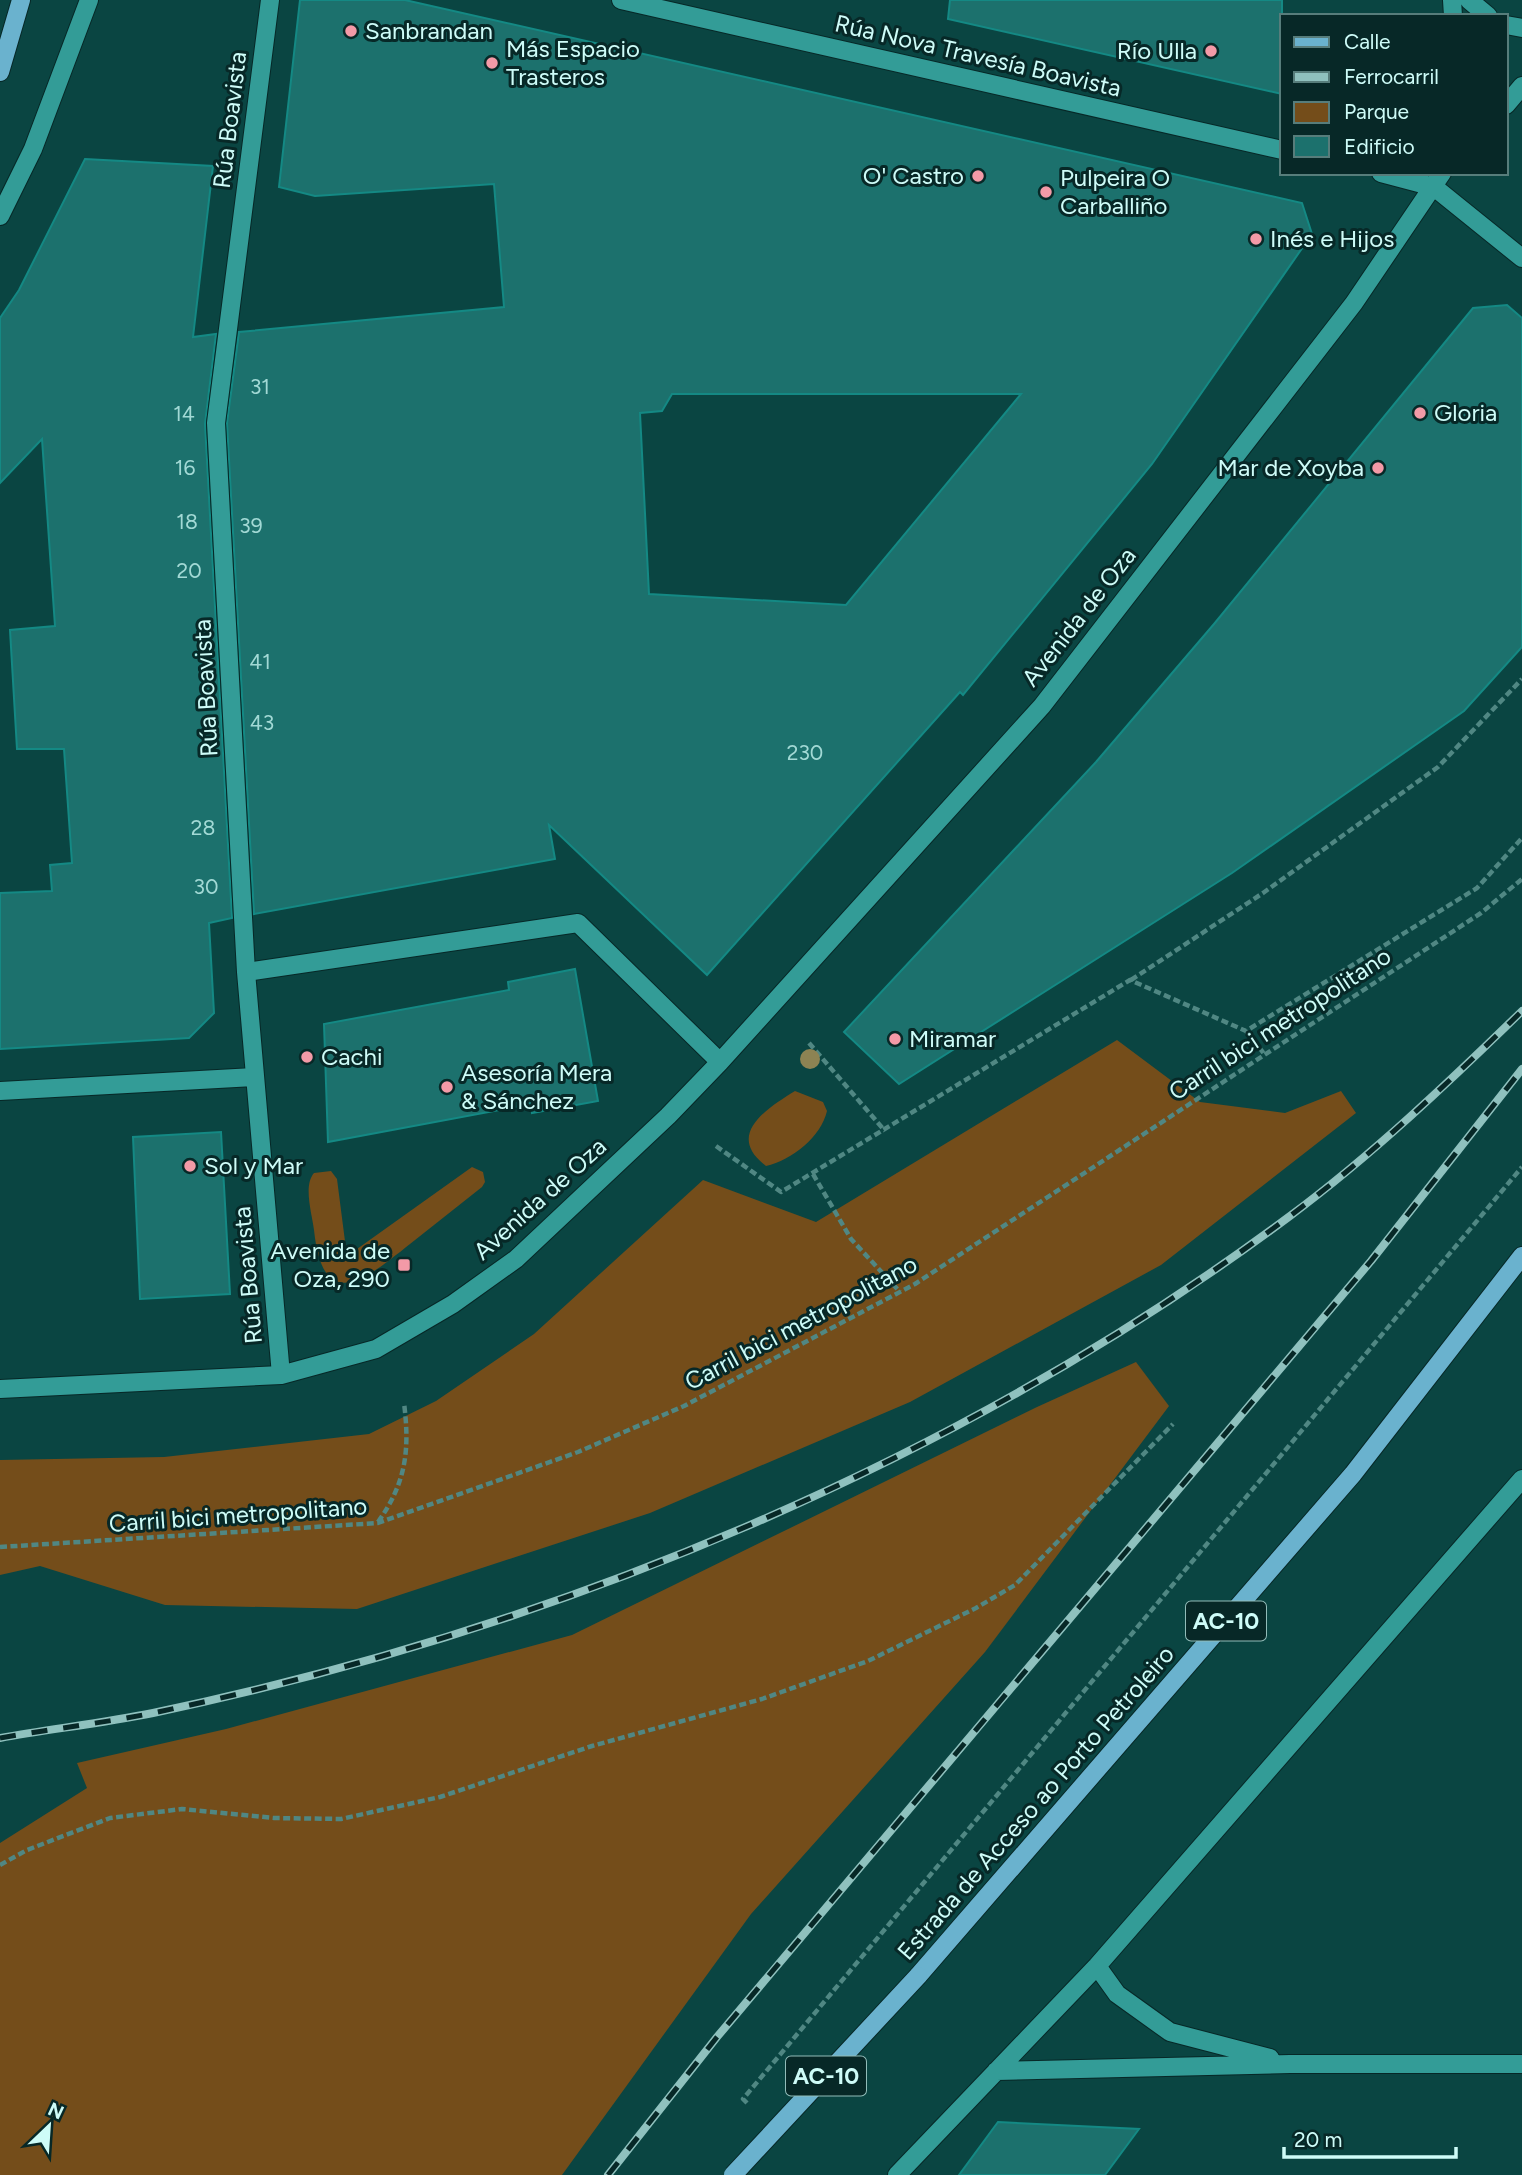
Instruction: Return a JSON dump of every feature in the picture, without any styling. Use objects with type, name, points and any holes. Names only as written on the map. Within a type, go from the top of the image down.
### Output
[{"type":"main road","points":[[0,72],[21,0]]},
{"type":"main road","name":"Estrada de Acceso ao Porto Petroleiro","points":[[733,2175],[918,1976],[1353,1474],[1522,1256]]},
{"type":"street","points":[[0,216],[33,149],[89,0]]},
{"type":"street","name":"Rúa Boavista","points":[[270,0],[216,423],[246,972],[281,1376]]},
{"type":"street","name":"Rúa Nova Travesía Boavista","points":[[621,0],[1280,150]]},
{"type":"street","points":[[1469,0],[1486,14]]},
{"type":"street","points":[[1508,103],[1522,86]]},
{"type":"street","points":[[1397,175],[1438,180],[1522,258]]},
{"type":"street","name":"Avenida de Oza","points":[[0,1389],[281,1376],[376,1349],[474,1289],[516,1259],[668,1116],[720,1062],[1042,706],[1354,303],[1438,180]]},
{"type":"street","points":[[246,972],[578,923],[720,1062]]},
{"type":"street","points":[[0,1091],[254,1077]]},
{"type":"street","points":[[897,2175],[1097,1966],[1522,1479]]},
{"type":"street","points":[[1097,1966],[1117,1994],[1170,2032],[1290,2064]]},
{"type":"street","points":[[996,2071],[1290,2064],[1522,2064]]},
{"type":"path","points":[[716,1146],[781,1192],[813,1174],[1130,980],[1263,893],[1437,767],[1522,679]]},
{"type":"path","points":[[1246,1031],[1477,888],[1522,838]]},
{"type":"path","name":"Carril bici metropolitano","points":[[0,1547],[378,1523],[578,1452],[684,1406],[900,1292],[1481,913],[1522,879]]},
{"type":"path","points":[[1130,980],[1246,1031],[1265,1055]]},
{"type":"path","points":[[809,1043],[886,1131]]},
{"type":"path","points":[[751,2107],[743,2099],[1522,1167]]},
{"type":"path","points":[[813,1174],[851,1239],[900,1292]]},
{"type":"path","points":[[378,1523],[395,1499],[409,1442],[404,1403]]},
{"type":"path","points":[[0,1866],[27,1850],[110,1818],[182,1809],[274,1818],[341,1819],[440,1797],[592,1746],[762,1699],[868,1661],[976,1608],[1015,1585],[1173,1424]]},
{"type":"green space","points":[[1117,1040],[1200,1102],[1285,1113],[1341,1091],[1356,1113],[1161,1265],[910,1402],[650,1513],[357,1609],[165,1605],[40,1566],[0,1575],[0,1460],[164,1457],[369,1434],[436,1401],[534,1334],[703,1180],[816,1222]]},
{"type":"green space","points":[[795,1091],[823,1102],[827,1111],[824,1121],[812,1138],[795,1153],[766,1166],[754,1155],[749,1144],[750,1133],[762,1114]]},
{"type":"green space","points":[[472,1167],[483,1172],[485,1182],[482,1187],[378,1269],[349,1282],[337,1281],[327,1273],[319,1257],[309,1200],[309,1185],[314,1173],[331,1171],[337,1179],[346,1249],[350,1254]]},
{"type":"green space","points":[[1136,1362],[1169,1406],[985,1652],[751,1914],[562,2175],[0,2175],[0,1843],[87,1788],[77,1763],[226,1729],[572,1635],[1037,1407]]},
{"type":"building","points":[[300,0],[405,0],[1302,203],[1312,234],[1152,464],[963,695],[960,692],[707,975],[549,825],[555,859],[254,914],[227,423],[239,332],[504,307],[494,184],[315,196],[279,187]],"holes":[[[672,394],[1021,394],[846,605],[649,594],[640,413],[662,411]]]},
{"type":"building","points":[[950,0],[1282,0],[1280,94],[948,19]]},
{"type":"building","points":[[85,159],[213,166],[193,337],[216,334],[205,424],[232,918],[209,923],[214,1013],[189,1038],[0,1049],[0,893],[52,891],[50,865],[72,863],[64,749],[17,749],[10,630],[55,626],[42,439],[0,483],[0,318],[19,290]]},
{"type":"building","points":[[1507,305],[1522,318],[1522,647],[1464,711],[1232,873],[899,1084],[844,1032],[1096,762],[1214,624],[1473,308]]},
{"type":"building","points":[[575,969],[598,1101],[532,1113],[531,1104],[328,1142],[324,1024],[509,990],[508,982]]},
{"type":"building","points":[[221,1132],[230,1294],[140,1299],[133,1137]]},
{"type":"building","points":[[998,2122],[1139,2129],[1105,2175],[959,2175]]},
{"type":"railway","points":[[0,1738],[153,1713],[304,1677],[455,1634],[603,1584],[748,1526],[891,1460],[1029,1386],[1162,1305],[1290,1216],[1380,1143],[1522,1011]]},
{"type":"railway","points":[[608,2175],[717,2037],[1371,1261],[1522,1069]]},
{"type":"place","name":"Sanbrandan","points":[[351,31]]},
{"type":"place","name":"Río Ulla","points":[[1211,51]]},
{"type":"place","name":"Más Espacio Trasteros","points":[[492,63]]},
{"type":"place","name":"O' Castro","points":[[978,176]]},
{"type":"place","name":"Pulpeira O Carballiño","points":[[1046,192]]},
{"type":"place","name":"Inés e Hijos","points":[[1256,239]]},
{"type":"place","name":"Gloria","points":[[1420,413]]},
{"type":"place","name":"Mar de Xoyba","points":[[1378,468]]},
{"type":"place","name":"Miramar","points":[[895,1039]]},
{"type":"place","name":"Cachi","points":[[307,1057]]},
{"type":"place","name":"Asesoría Mera & Sánchez","points":[[447,1087]]},
{"type":"place","name":"Sol y Mar","points":[[190,1166]]},
{"type":"place","name":"Avenida de Oza, 290","points":[[404,1265]]}]
